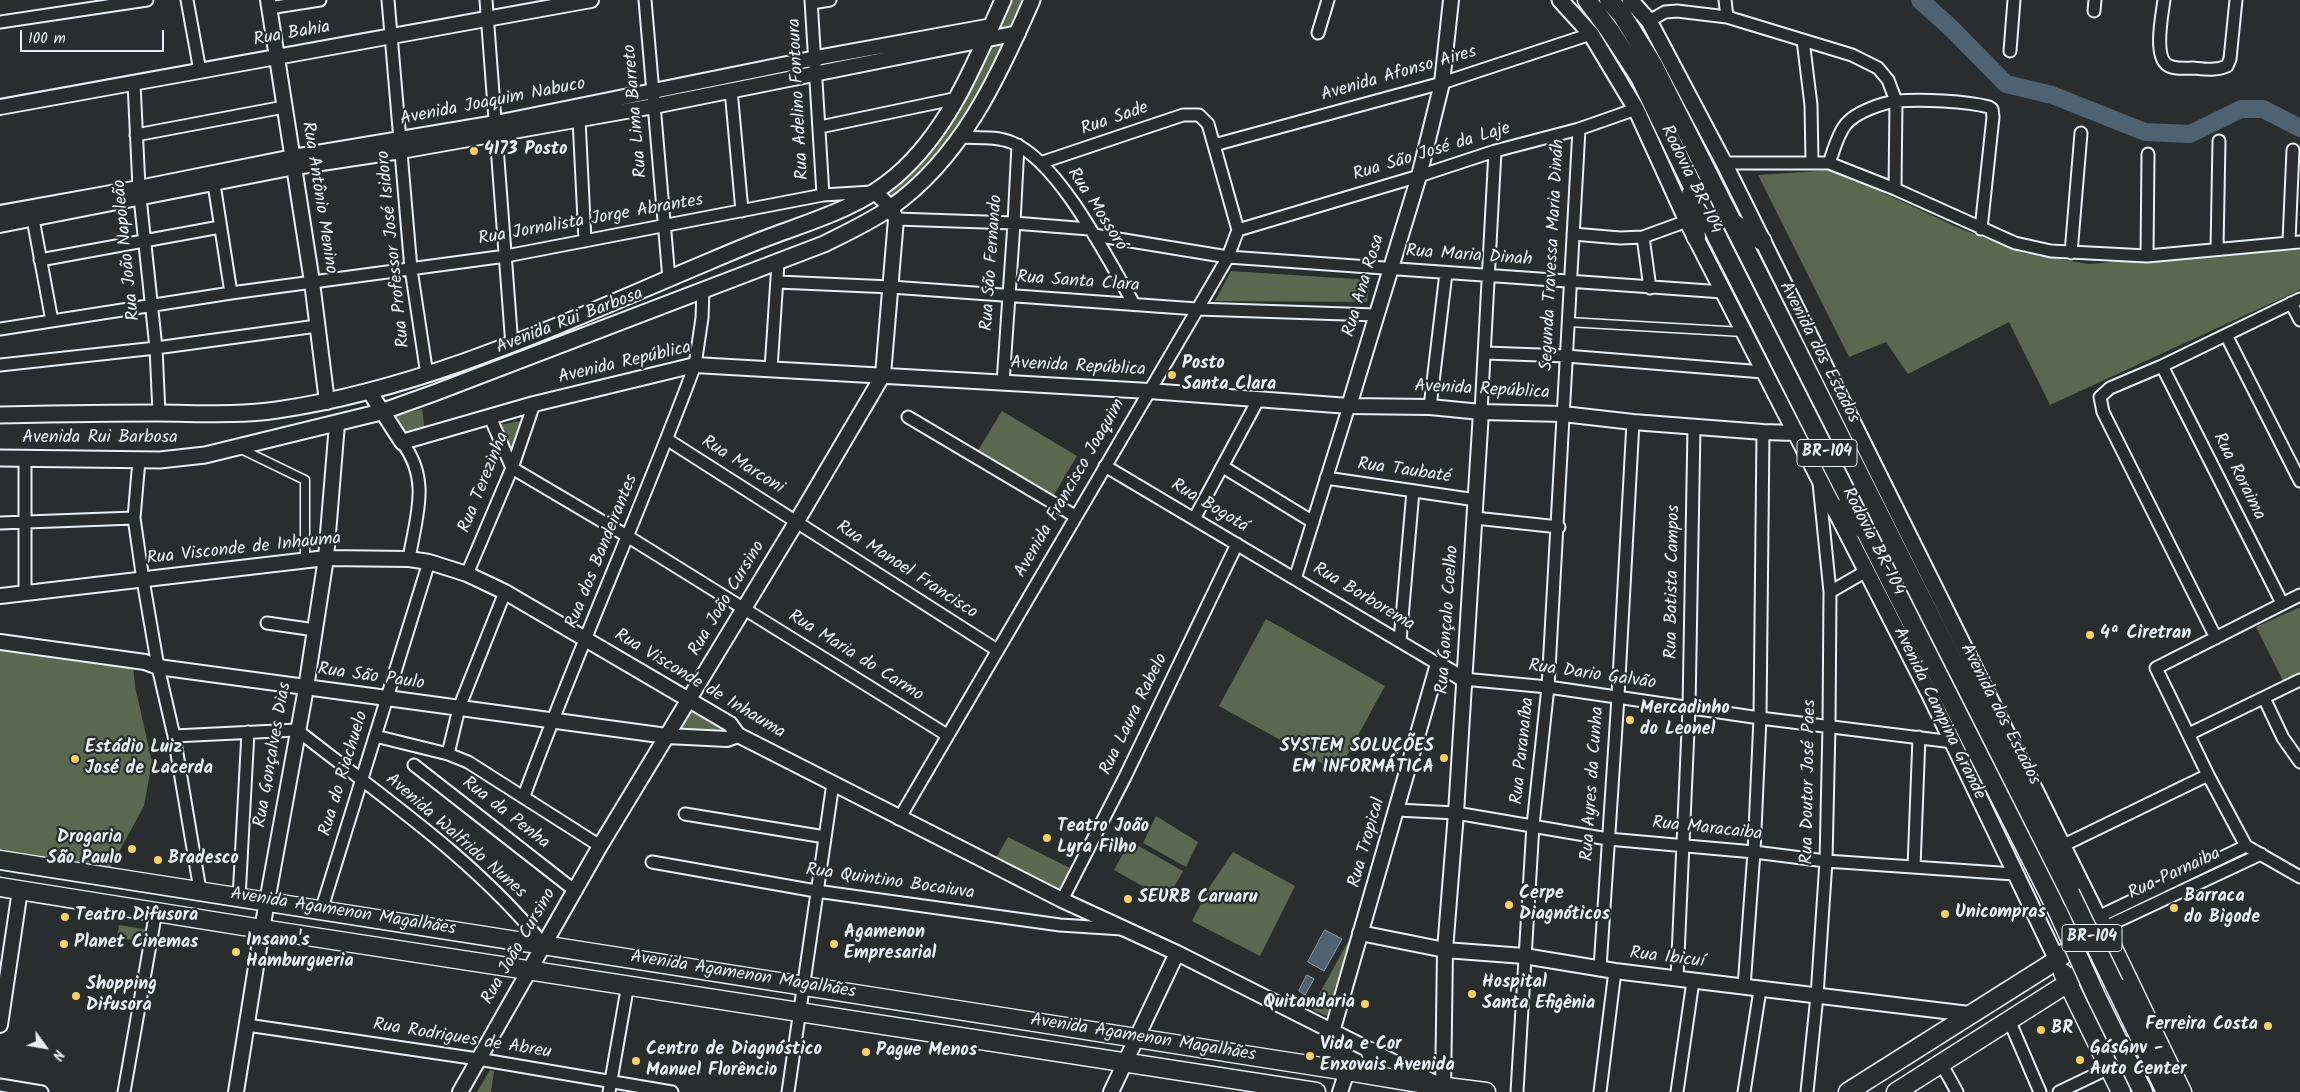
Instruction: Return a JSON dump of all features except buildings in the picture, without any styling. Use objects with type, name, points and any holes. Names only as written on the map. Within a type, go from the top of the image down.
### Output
[{"type":"main road","name":"Avenida Rui Barbosa","points":[[0,415],[160,413],[221,415],[327,402],[426,375],[512,346],[769,237],[822,218],[875,192],[897,175],[917,155],[940,127],[958,98],[1003,0]]},
{"type":"main road","name":"Avenida Rui Barbosa","points":[[0,458],[160,460],[205,455],[381,412],[778,263],[894,213],[960,137],[988,92],[1018,33],[1032,0]]},
{"type":"main road","name":"Avenida Campina Grande","points":[[1560,0],[1591,34],[1636,109],[1687,221],[1763,372],[1868,570],[1953,742],[2014,874],[2121,1092]]},
{"type":"main road","name":"Rodovia BR-104","points":[[1587,0],[1610,30],[1640,77],[1690,181],[2058,912],[2096,996],[2143,1092]]},
{"type":"main road","name":"Rodovia BR-104","points":[[1610,0],[1622,15],[1653,65],[1734,223],[2070,893],[2117,976],[2166,1092]]},
{"type":"main road","name":"Avenida dos Estados","points":[[1630,0],[1649,22],[1724,163],[2064,845],[2099,918],[2117,976],[2182,1092]]},
{"type":"main road","points":[[1690,181],[1696,238]]},
{"type":"main road","points":[[1734,223],[1762,242]]},
{"type":"main road","points":[[1836,508],[1867,532]]},
{"type":"main road","name":"Avenida Agamenon Magalhães","points":[[0,860],[200,890],[239,898],[804,987],[1347,1070],[1443,1089],[1486,1092]]},
{"type":"main road","name":"Avenida Agamenon Magalhães","points":[[0,887],[1316,1092]]},
{"type":"main road","points":[[1848,1092],[1970,1014],[2054,954],[2070,949],[2099,918]]},
{"type":"main road","points":[[2074,996],[2099,918]]},
{"type":"main road","points":[[2045,998],[2063,1000],[2074,996],[2098,976],[2117,976]]},
{"type":"main road","points":[[1896,1092],[2045,998],[2074,996]]},
{"type":"main road","points":[[1371,1052],[1374,1062],[1372,1075]]},
{"type":"street","points":[[0,22],[122,2],[147,0]]},
{"type":"street","points":[[187,0],[200,71]]},
{"type":"street","points":[[268,4],[320,0]]},
{"type":"street","name":"Rua Professor José Isidoro","points":[[388,0],[411,269],[426,375]]},
{"type":"street","points":[[486,0],[512,346]]},
{"type":"street","name":"Rua Bahia","points":[[0,107],[591,0]]},
{"type":"street","name":"Rua Lima Barreto","points":[[645,0],[669,279]]},
{"type":"street","points":[[812,2],[830,0]]},
{"type":"street","points":[[1318,33],[1328,0]]},
{"type":"street","name":"Rua Ana Rosa","points":[[1295,579],[1419,176],[1442,83],[1451,0]]},
{"type":"street","points":[[1725,0],[1726,17]]},
{"type":"street","points":[[2010,51],[2014,0]]},
{"type":"street","points":[[2164,0],[2160,39],[2162,59],[2167,65],[2173,67],[2214,69],[2227,66],[2231,51],[2236,0]]},
{"type":"street","name":"Rua Adelino Fontoura","points":[[812,2],[824,195]]},
{"type":"street","name":"Rua Antônio Menino","points":[[268,4],[312,282],[327,402]]},
{"type":"street","points":[[1649,22],[1665,12],[1677,10],[1726,17],[1852,55],[1878,68],[1888,80],[1896,102],[1895,189]]},
{"type":"street","name":"Avenida Joaquim Nabuco","points":[[496,129],[652,91],[816,65],[989,33],[1018,33]]},
{"type":"street","name":"Avenida Afonso Aires","points":[[1214,145],[1442,83],[1591,34]]},
{"type":"street","points":[[1804,40],[1810,105],[1812,161]]},
{"type":"street","name":"Avenida Joaquim Nabuco","points":[[0,224],[32,219],[140,193],[294,162],[496,129],[579,119],[654,106],[731,90],[816,65]]},
{"type":"street","name":"Rua João Napoleão","points":[[134,83],[140,193],[156,348],[160,413]]},
{"type":"street","points":[[731,90],[742,211]]},
{"type":"street","points":[[820,127],[958,98]]},
{"type":"street","points":[[1829,163],[1840,134],[1846,123],[1855,115],[1896,102],[1926,101],[1992,108],[1993,117],[1981,229]]},
{"type":"street","points":[[136,134],[284,107]]},
{"type":"street","name":"Rua São José da Laje","points":[[1238,230],[1419,176],[1495,151],[1579,129],[1636,109]]},
{"type":"street","name":"Rua Sade","points":[[1043,162],[1183,115],[1199,115],[1208,124],[1214,145]]},
{"type":"street","points":[[579,119],[585,241]]},
{"type":"street","name":"Segunda Travessa Maria Dináh","points":[[1563,414],[1579,129]]},
{"type":"street","points":[[2071,253],[2081,132]]},
{"type":"street","name":"Rua Mossoró","points":[[960,137],[994,138],[1018,145],[1043,162],[1092,232],[1134,304]]},
{"type":"street","points":[[2217,249],[2219,141]]},
{"type":"street","name":"Rua São Fernando","points":[[1003,383],[1018,145]]},
{"type":"street","points":[[1214,145],[1238,230]]},
{"type":"street","points":[[1724,163],[1812,161],[1829,163],[1895,189],[1981,229],[2035,249],[2071,253],[2147,256],[2294,242],[2293,150]]},
{"type":"street","name":"Rua Gonçalo Coelho","points":[[1443,1089],[1445,950],[1456,813],[1463,679],[1486,353],[1495,151]]},
{"type":"street","points":[[2147,256],[2148,154]]},
{"type":"street","name":"Avenida Joaquim Nabuco","points":[[0,213],[214,184],[294,162]]},
{"type":"street","points":[[214,184],[231,293]]},
{"type":"street","points":[[875,192],[894,213]]},
{"type":"street","name":"Rua Jornalista Jorge Abrantes","points":[[0,329],[231,293],[506,256],[824,195],[875,192]]},
{"type":"street","name":"Rua Maria Dinah","points":[[894,213],[1014,223],[1092,232],[1228,257],[1723,292]]},
{"type":"street","name":"Rua João Cursino","points":[[460,1092],[574,890],[883,375],[894,213]]},
{"type":"street","points":[[32,219],[52,321]]},
{"type":"street","points":[[1573,234],[1620,238],[1643,237],[1687,221]]},
{"type":"street","points":[[40,260],[220,227]]},
{"type":"street","name":"Avenida Francisco Joaquim","points":[[899,819],[1228,257],[1238,230]]},
{"type":"street","points":[[1643,237],[1650,288]]},
{"type":"street","points":[[771,369],[778,263]]},
{"type":"street","points":[[1430,407],[1446,273]]},
{"type":"street","name":"Rua Santa Clara","points":[[778,282],[890,287],[1197,309],[1376,315]]},
{"type":"street","name":"Rua dos Bandeirantes","points":[[524,796],[551,721],[587,639],[627,536],[668,440],[695,365],[702,318],[703,291]]},
{"type":"street","points":[[2216,638],[2103,412],[2100,397],[2110,388],[2162,366],[2296,301],[2300,320]]},
{"type":"street","points":[[1568,322],[1743,332]]},
{"type":"street","points":[[0,365],[156,348],[317,326]]},
{"type":"street","points":[[2226,335],[2300,481]]},
{"type":"street","points":[[1486,353],[1566,356],[1763,372]]},
{"type":"street","name":"Avenida República","points":[[402,442],[534,404],[695,365],[1149,391],[1349,406],[1430,407],[1481,412],[1563,414],[1694,427],[1796,433]]},
{"type":"street","name":"Rua Roraima","points":[[2162,366],[2282,603]]},
{"type":"street","points":[[369,391],[381,412],[411,454],[419,474],[420,490],[409,559]]},
{"type":"street","points":[[1194,519],[1258,400]]},
{"type":"street","name":"Rua Terezinha","points":[[467,574],[512,468],[534,404]]},
{"type":"street","name":"Rua Paranaíba","points":[[1517,1092],[1533,825],[1548,688],[1559,527],[1563,414]]},
{"type":"street","points":[[490,417],[512,468]]},
{"type":"street","points":[[908,417],[1075,516]]},
{"type":"street","name":"Rua Ayres da Cunha","points":[[1600,968],[1618,697],[1633,422]]},
{"type":"street","name":"Rua Gonçalves Dias","points":[[236,1092],[262,929],[306,688],[326,558],[337,424]]},
{"type":"street","name":"Rua Batista Campos","points":[[1676,978],[1689,708],[1694,427]]},
{"type":"street","points":[[1744,987],[1754,852],[1760,718],[1763,432]]},
{"type":"street","name":"Rua Marconi","points":[[668,440],[797,521]]},
{"type":"street","points":[[238,448],[305,480],[305,559]]},
{"type":"street","points":[[25,458],[25,594]]},
{"type":"street","points":[[139,460],[134,518],[158,667],[174,736],[200,890]]},
{"type":"street","name":"Rua Bogotá","points":[[1105,466],[1295,579]]},
{"type":"street","points":[[1223,467],[1313,522]]},
{"type":"street","name":"Rua Maria do Carmo","points":[[512,468],[627,536],[948,735]]},
{"type":"street","name":"Rua Doutor José Paes","points":[[1808,1092],[1817,996],[1826,861],[1829,726],[1830,592],[1818,474]]},
{"type":"street","name":"Rua Taubaté","points":[[1326,478],[1476,500]]},
{"type":"street","points":[[1400,641],[1413,491]]},
{"type":"street","points":[[0,523],[134,518]]},
{"type":"street","points":[[1475,518],[1559,527]]},
{"type":"street","name":"Rua Manoel Francisco","points":[[797,521],[997,650]]},
{"type":"street","name":"Rua Laura Rabelo","points":[[1062,900],[1130,768],[1237,544]]},
{"type":"street","name":"Rua Visconde de Inhauma","points":[[0,596],[326,558],[409,559],[429,562],[467,574],[505,592],[587,639],[730,724],[738,735],[899,819],[1062,900],[1176,953],[1443,1089]]},
{"type":"street","name":"Rua do Riachuelo","points":[[321,911],[429,562]]},
{"type":"street","points":[[1830,592],[1868,570]]},
{"type":"street","name":"Rua Borborema","points":[[1295,579],[1438,664]]},
{"type":"street","points":[[448,754],[459,708],[505,592]]},
{"type":"street","points":[[2300,595],[2156,668],[2208,775],[2246,846],[2300,877]]},
{"type":"street","points":[[267,623],[315,630]]},
{"type":"street","name":"Rua São Paulo","points":[[0,642],[145,662],[158,667],[306,688],[667,736],[727,739],[738,735]]},
{"type":"street","name":"Rua Dario Galvão","points":[[1438,664],[1463,679],[1548,688],[1760,718],[1953,742]]},
{"type":"street","name":"Rua Tropical","points":[[1332,1032],[1438,664]]},
{"type":"street","points":[[2189,734],[2300,680]]},
{"type":"street","points":[[2264,698],[2283,738],[2300,762]]},
{"type":"street","points":[[174,736],[297,730]]},
{"type":"street","name":"Avenida Walfrido Nunes","points":[[297,730],[361,781],[395,804],[500,897],[544,945]]},
{"type":"street","points":[[239,898],[248,732]]},
{"type":"street","points":[[375,736],[448,754],[484,771],[600,846]]},
{"type":"street","points":[[1914,867],[1919,737]]},
{"type":"street","name":"Rua da Penha","points":[[414,765],[574,890]]},
{"type":"street","points":[[2064,845],[2208,775]]},
{"type":"street","points":[[788,1092],[833,783]]},
{"type":"street","name":"Rua Maracaiba","points":[[1397,810],[1456,813],[1608,839],[1754,852],[1826,861],[2014,874]]},
{"type":"street","points":[[685,814],[825,837]]},
{"type":"street","name":"Rua Parnaiba","points":[[2099,918],[2246,846]]},
{"type":"street","name":"Rua Parnaiba","points":[[2099,918],[2261,854]]},
{"type":"street","name":"Rua Quintino Bocaiuva","points":[[652,862],[816,891],[1060,924],[1125,930]]},
{"type":"street","points":[[0,1025],[20,890]]},
{"type":"street","points":[[124,1092],[152,910]]},
{"type":"street","name":"Rua Ibicuí","points":[[1360,932],[1445,950],[1524,956],[1615,971],[1760,990],[1970,1014]]},
{"type":"street","points":[[1112,1092],[1176,953]]},
{"type":"street","points":[[1600,1092],[1615,971]]},
{"type":"street","points":[[1676,1092],[1693,981]]},
{"type":"street","points":[[610,1087],[628,984]]},
{"type":"street","points":[[1744,1092],[1760,990]]},
{"type":"street","points":[[2009,1020],[2040,1092]]},
{"type":"street","name":"Rua Rodrigues de Abreu","points":[[247,1025],[478,1059],[610,1087],[672,1092]]},
{"type":"street","points":[[1941,1063],[1956,1092]]},
{"type":"street","points":[[2059,1092],[2109,1068]]},
{"type":"street","points":[[1340,1092],[1347,1070]]},
{"type":"street","points":[[0,1085],[42,1092]]},
{"type":"green space","points":[[1005,0],[1025,0],[1011,30],[991,34]]},
{"type":"green space","points":[[1006,39],[979,94],[945,146],[916,181],[890,203],[880,191],[911,165],[988,42]]},
{"type":"green space","points":[[1834,170],[1957,227],[2023,253],[2089,264],[2211,254],[2300,250],[2300,290],[2050,405],[2009,322],[1908,374],[1886,342],[1849,357],[1758,175]]},
{"type":"green space","points":[[1231,271],[1370,280],[1367,302],[1215,301]]},
{"type":"green space","points":[[422,409],[425,432],[404,437],[385,418]]},
{"type":"green space","points":[[1002,411],[1077,456],[1052,498],[977,452]]},
{"type":"green space","points":[[526,420],[510,459],[499,425]]},
{"type":"green space","points":[[2300,607],[2300,675],[2284,683],[2256,627]]},
{"type":"green space","points":[[1266,619],[1385,686],[1338,772],[1219,706]]},
{"type":"green space","name":"Estádio Luiz José de Lacerda","points":[[0,645],[133,664],[135,686],[152,762],[144,806],[108,872],[0,854]]},
{"type":"green space","points":[[691,710],[730,731],[733,738],[674,732]]},
{"type":"green space","points":[[1156,816],[1198,842],[1186,867],[1143,843]]},
{"type":"green space","points":[[1008,837],[1070,868],[1059,890],[996,858]]},
{"type":"green space","points":[[1130,841],[1183,871],[1167,900],[1114,870]]},
{"type":"green space","points":[[1233,852],[1295,886],[1260,956],[1192,921],[1209,888]]},
{"type":"green space","points":[[119,925],[149,930],[147,942],[117,938]]},
{"type":"green space","points":[[1351,936],[1327,1016],[1311,1009]]},
{"type":"green space","points":[[490,1070],[494,1071],[491,1092],[477,1092]]},
{"type":"water","points":[[1325,930],[1342,939],[1324,971],[1308,962]]},
{"type":"water","points":[[1307,975],[1314,979],[1305,995],[1299,991]]},
{"type":"waterway","points":[[1920,0],[1952,29],[2006,84],[2052,95],[2145,132],[2190,134],[2241,109],[2263,109],[2300,128]]},
{"type":"place","name":"4173 Posto","points":[[474,151]]},
{"type":"place","name":"Posto Santa Clara","points":[[1172,375]]},
{"type":"place","name":"4ª Ciretran","points":[[2090,635]]},
{"type":"place","name":"Mercadinho do Leonel","points":[[1630,720]]},
{"type":"place","name":"SYSTEM SOLUÇÕES EM INFORMÁTICA","points":[[1444,758]]},
{"type":"place","name":"Estádio Luiz José de Lacerda","points":[[75,759]]},
{"type":"place","name":"Teatro João Lyra Filho","points":[[1047,838]]},
{"type":"place","name":"Drogaria São Paulo","points":[[132,849]]},
{"type":"place","name":"Bradesco","points":[[158,860]]},
{"type":"place","name":"SEURB Caruaru","points":[[1128,899]]},
{"type":"place","name":"Cerpe Diagnóticos","points":[[1509,905]]},
{"type":"place","name":"Barraca do Bigode","points":[[2174,908]]},
{"type":"place","name":"Unicompras","points":[[1945,914]]},
{"type":"place","name":"Teatro Difusora","points":[[65,917]]},
{"type":"place","name":"Planet Cinemas","points":[[64,944]]},
{"type":"place","name":"Agamenon Empresarial","points":[[834,944]]},
{"type":"place","name":"Insano's Hamburgueria","points":[[236,952]]},
{"type":"place","name":"Hospital Santa Efigênia","points":[[1472,994]]},
{"type":"place","name":"Shopping Difusora","points":[[76,996]]},
{"type":"place","name":"Quitandaria","points":[[1365,1004]]},
{"type":"place","name":"Ferreira Costa","points":[[2268,1026]]},
{"type":"place","name":"BR","points":[[2041,1030]]},
{"type":"place","name":"Pague Menos","points":[[866,1052]]},
{"type":"place","name":"Vida e Cor Enxovais Avenida","points":[[1310,1056]]},
{"type":"place","name":"GásGnv - Auto Center","points":[[2080,1060]]},
{"type":"place","name":"Centro de Diagnóstico Manuel Florêncio","points":[[636,1061]]}]
